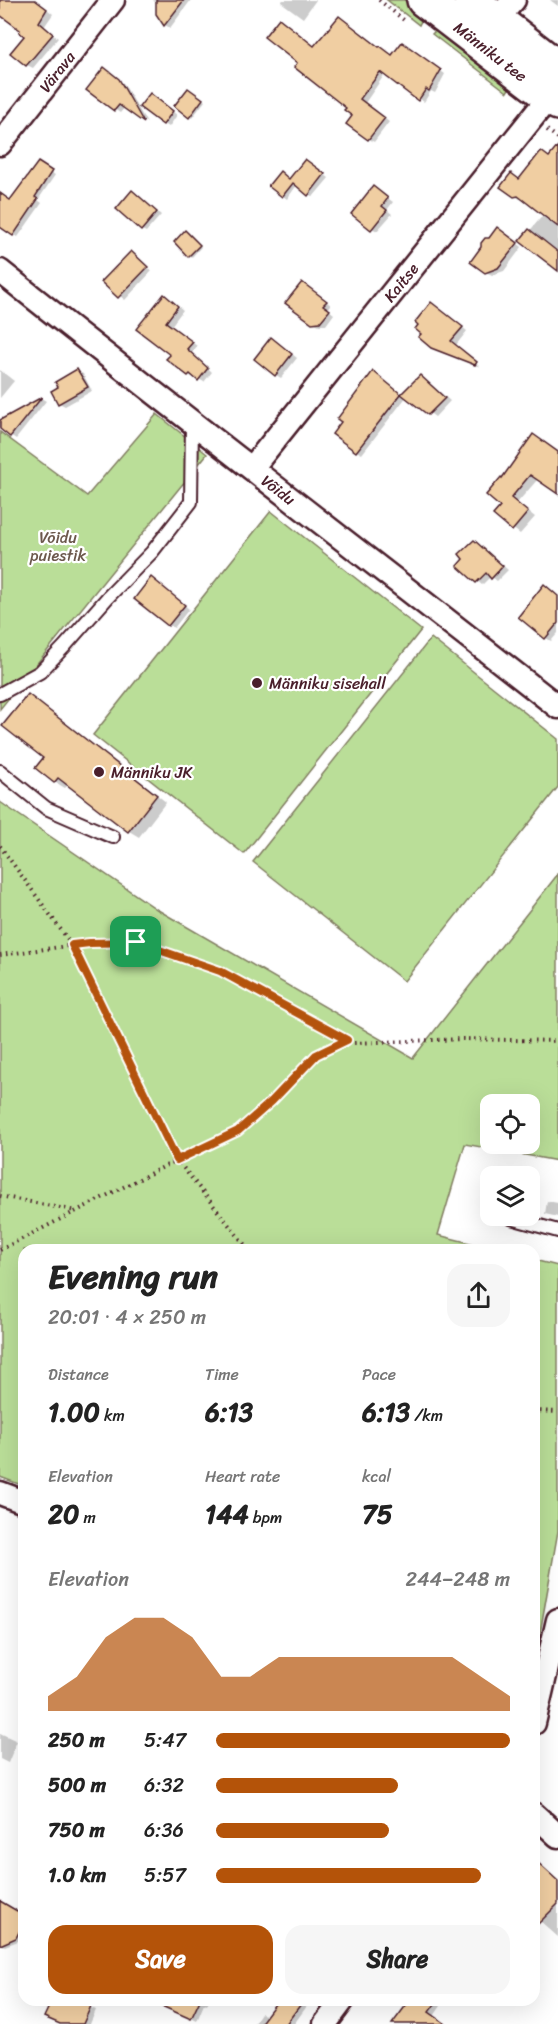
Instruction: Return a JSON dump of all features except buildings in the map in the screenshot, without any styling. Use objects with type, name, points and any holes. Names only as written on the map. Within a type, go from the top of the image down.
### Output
[{"type":"street","name":"Värava","points":[[0,144],[113,0]]},
{"type":"street","name":"Männiku tee","points":[[424,0],[492,24]]},
{"type":"street","name":"Männiku tee","points":[[471,0],[556,89]]},
{"type":"street","name":"Kaitse","points":[[252,468],[556,89]]},
{"type":"street","name":"Võidu","points":[[0,271],[192,423],[558,706]]},
{"type":"street","points":[[0,1493],[18,1500]]},
{"type":"street","points":[[540,1680],[558,1620]]},
{"type":"street","points":[[540,1820],[558,1836]]},
{"type":"street","points":[[326,2024],[339,2006]]},
{"type":"lane","points":[[0,694],[40,672],[152,552],[191,502],[192,423]]},
{"type":"lane","points":[[0,771],[46,808],[113,837]]},
{"type":"lane","points":[[540,1226],[558,1231]]},
{"type":"path","points":[[0,846],[72,945],[177,1160],[244,1244]]},
{"type":"path","points":[[0,955],[90,943],[136,942],[220,971],[353,1043],[463,1040],[558,1041]]},
{"type":"path","points":[[0,1250],[238,1131],[272,1101],[316,1055],[347,1040]]},
{"type":"path","points":[[0,1196],[76,1211]]},
{"type":"path","points":[[540,1411],[558,1412]]},
{"type":"green space","points":[[387,0],[404,0],[424,15],[419,25]]},
{"type":"green space","points":[[439,27],[512,84],[507,92],[432,34]]},
{"type":"green space","name":"Võidu puiestik","points":[[157,414],[207,454],[0,709],[0,432],[87,496]]},
{"type":"green space","name":"Männiku sisehall","points":[[271,511],[421,630],[244,854],[93,735]]},
{"type":"green space","points":[[431,638],[558,739],[558,787],[404,981],[253,862]]},
{"type":"green space","points":[[0,802],[158,910],[413,1058],[558,874],[558,1161],[520,1154],[540,1154],[540,1094],[480,1094],[480,1147],[465,1144],[438,1235],[474,1244],[18,1244],[18,1484],[0,1477]]},
{"type":"green space","points":[[540,1262],[558,1266],[558,1531],[540,1633]]},
{"type":"place","name":"Männiku sisehall","points":[[257,683]]},
{"type":"place","name":"Männiku JK","points":[[99,772]]},
{"type":"route","points":[[136,942],[220,971],[347,1040],[316,1055],[272,1101],[238,1131],[177,1160],[72,945],[136,942]]}]
